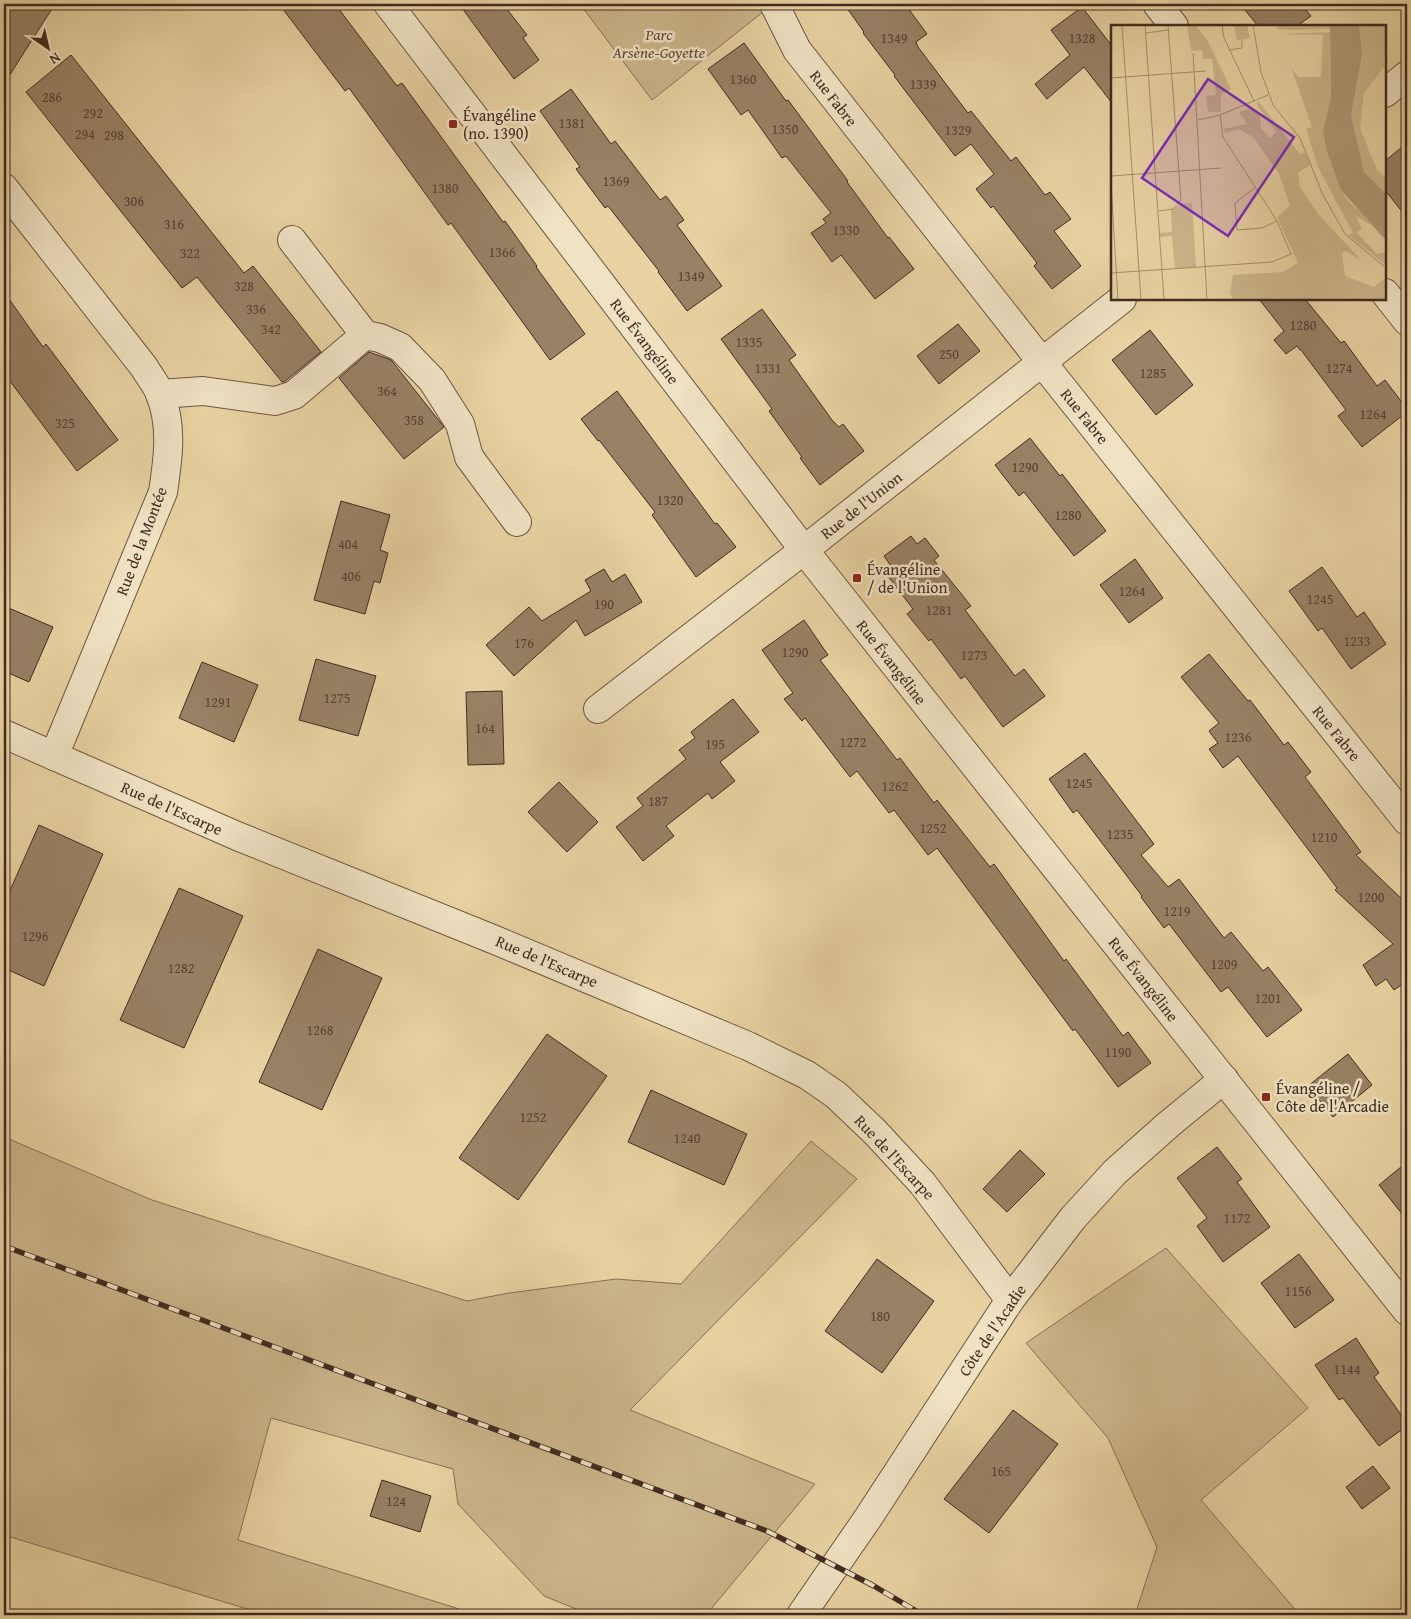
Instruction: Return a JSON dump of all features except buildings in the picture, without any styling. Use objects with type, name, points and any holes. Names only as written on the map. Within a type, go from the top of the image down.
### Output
[{"type":"street","name":"Rue Évangéline","points":[[388,4],[804,550],[1407,1311]]},
{"type":"street","name":"Rue Fabre","points":[[774,4],[796,50],[1407,821]]},
{"type":"street","points":[[1157,4],[1173,25]]},
{"type":"street","points":[[1386,92],[1407,75]]},
{"type":"street","name":"Rue de la Montée","points":[[4,188],[144,367],[160,394],[169,428],[168,461],[163,492],[54,756]]},
{"type":"street","points":[[292,240],[365,336],[380,338],[400,347],[432,380],[460,424],[469,456],[517,522]]},
{"type":"street","points":[[1386,294],[1407,321]]},
{"type":"street","name":"Rue de l'Union","points":[[598,709],[804,550],[1121,300]]},
{"type":"street","points":[[160,394],[203,391],[275,401],[294,395],[365,336]]},
{"type":"street","name":"Rue de l'Escarpe","points":[[4,734],[237,836],[495,940],[739,1042],[807,1075],[836,1095],[875,1132],[923,1184],[1010,1300]]},
{"type":"street","name":"Côte de l'Acadie","points":[[802,1615],[1010,1300],[1073,1218],[1115,1172],[1224,1079]]},
{"type":"green space","name":"Parc Arsène-Goyette","points":[[580,4],[773,4],[652,100]]},
{"type":"green space","points":[[4,1137],[152,1200],[467,1301],[509,1293],[616,1279],[681,1284],[811,1141],[857,1179],[630,1410],[815,1484],[706,1615],[591,1615],[544,1596],[458,1504],[453,1469],[271,1418],[238,1540],[473,1615],[267,1615],[4,1535]]},
{"type":"green space","points":[[1166,1248],[1308,1408],[1201,1500],[1300,1615],[1135,1615],[1157,1547],[1108,1438],[1026,1343]]},
{"type":"railway","points":[[4,1246],[767,1531],[874,1586],[923,1615]]},
{"type":"place","name":"Évangéline (no. 1390)","points":[[453,124]]},
{"type":"place","name":"Évangéline / de l'Union","points":[[857,578]]},
{"type":"place","name":"Évangéline / Côte de l'Arcadie","points":[[1266,1097]]}]
